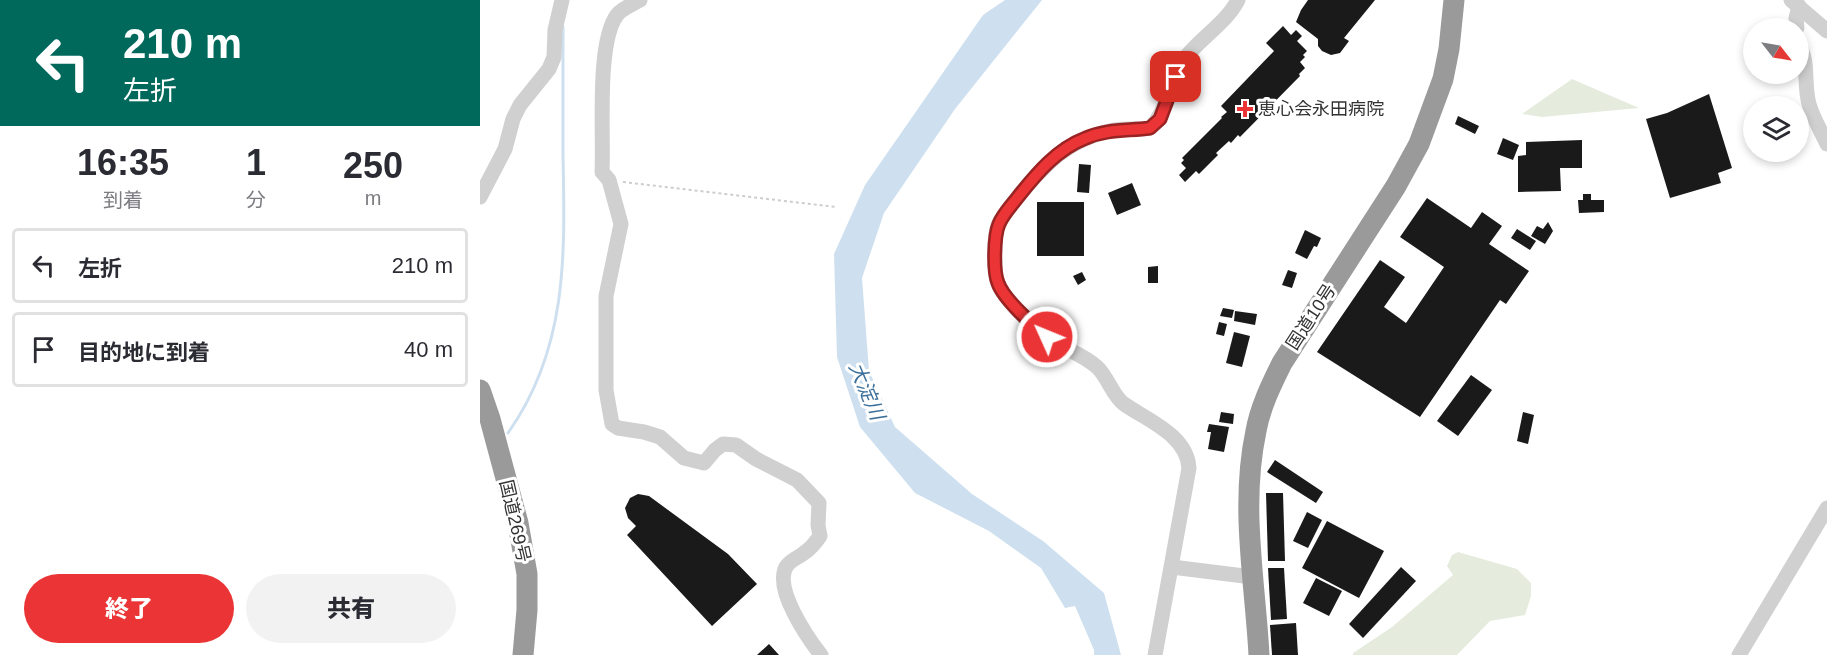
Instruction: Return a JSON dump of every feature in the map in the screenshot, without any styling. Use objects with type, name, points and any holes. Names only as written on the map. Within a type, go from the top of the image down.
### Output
[{"type":"highway","name":"国道10号","points":[[1259,655],[1247,508],[1249,472],[1256,429],[1269,390],[1282,363],[1301,330],[1396,186],[1419,144],[1443,80],[1454,0]]},
{"type":"highway","name":"国道269号","points":[[480,390],[518,523],[527,574],[523,655]]},
{"type":"street","points":[[480,197],[505,148],[513,118],[520,105],[549,69],[554,57],[555,30],[562,0]]},
{"type":"street","points":[[640,0],[617,14],[607,37],[603,74],[602,172],[609,180],[621,224],[606,296],[606,390],[612,424],[618,428],[660,437],[684,458],[704,463],[723,444],[736,446],[797,480],[819,503],[820,536],[784,569],[782,584],[786,598],[821,655]]},
{"type":"street","points":[[1155,655],[1189,460],[1185,451],[1173,437],[1121,402],[1096,366],[1047,337],[1006,296],[998,284],[996,272],[996,234],[1004,215],[1038,172],[1054,157],[1074,143],[1089,137],[1116,130],[1150,128],[1160,119],[1180,66],[1238,0]]},
{"type":"street","points":[[1795,3],[1796,18]]},
{"type":"street","points":[[1795,3],[1827,31]]},
{"type":"street","points":[[1806,84],[1809,106],[1827,144]]},
{"type":"street","points":[[1739,655],[1827,508]]},
{"type":"street","points":[[1172,567],[1252,577]]},
{"type":"path","points":[[609,180],[836,207]]},
{"type":"shaded area","points":[[1572,79],[1639,108],[1542,117],[1522,114]]},
{"type":"shaded area","points":[[1458,552],[1517,569],[1531,583],[1531,596],[1525,615],[1490,621],[1457,655],[1353,655],[1392,627],[1453,575],[1447,566],[1452,555]]},
{"type":"water","name":"大淀川","points":[[1005,0],[1042,0],[955,109],[884,213],[862,278],[869,371],[895,427],[972,494],[1043,541],[1104,593],[1121,655],[1094,655],[1094,650],[1075,606],[1065,608],[1041,568],[989,531],[915,493],[860,427],[837,357],[834,254],[865,185],[983,15]]},
{"type":"building","points":[[1308,0],[1375,0],[1344,38],[1349,41],[1340,53],[1331,55],[1322,51],[1318,46],[1318,39],[1296,22]]},
{"type":"building","points":[[1283,26],[1291,35],[1296,30],[1302,36],[1297,41],[1307,51],[1300,62],[1305,68],[1299,74],[1300,76],[1240,137],[1238,135],[1231,143],[1229,141],[1199,174],[1196,171],[1185,182],[1179,175],[1186,168],[1181,163],[1184,160],[1182,158],[1227,112],[1221,106],[1274,51],[1266,43]]},
{"type":"building","points":[[1709,94],[1732,168],[1718,173],[1721,183],[1670,198],[1646,119],[1667,113]]},
{"type":"building","points":[[1458,116],[1479,126],[1475,134],[1455,124]]},
{"type":"building","points":[[1503,138],[1519,145],[1513,160],[1497,154]]},
{"type":"building","points":[[1582,140],[1582,168],[1560,168],[1561,191],[1518,192],[1518,156],[1526,155],[1526,142]]},
{"type":"building","points":[[1079,164],[1091,165],[1089,193],[1077,192]]},
{"type":"building","points":[[1132,183],[1141,205],[1117,215],[1108,193]]},
{"type":"building","points":[[1583,194],[1591,194],[1591,200],[1604,200],[1604,212],[1579,213],[1578,200],[1583,200]]},
{"type":"building","points":[[1427,198],[1471,228],[1482,212],[1502,226],[1489,244],[1529,271],[1506,304],[1500,300],[1420,417],[1317,352],[1380,260],[1405,277],[1384,307],[1406,323],[1444,267],[1400,237]]},
{"type":"building","points":[[1037,202],[1084,202],[1084,256],[1037,256]]},
{"type":"building","points":[[1548,222],[1553,231],[1545,244],[1531,236],[1537,226],[1543,229]]},
{"type":"building","points":[[1517,229],[1536,241],[1530,250],[1511,238]]},
{"type":"building","points":[[1305,230],[1321,238],[1307,259],[1295,253]]},
{"type":"building","points":[[1158,266],[1158,283],[1148,283],[1148,267]]},
{"type":"building","points":[[1288,270],[1297,273],[1292,288],[1282,285]]},
{"type":"building","points":[[1082,272],[1086,280],[1078,285],[1073,276]]},
{"type":"building","points":[[1223,308],[1234,310],[1232,318],[1220,316]]},
{"type":"building","points":[[1235,311],[1257,314],[1255,325],[1234,321]]},
{"type":"building","points":[[1219,322],[1227,324],[1224,336],[1216,334]]},
{"type":"building","points":[[1234,332],[1250,336],[1242,367],[1226,363]]},
{"type":"building","points":[[1471,375],[1492,390],[1458,436],[1437,421]]},
{"type":"building","points":[[1221,412],[1234,414],[1233,424],[1219,422]]},
{"type":"building","points":[[1523,412],[1534,415],[1528,444],[1517,441]]},
{"type":"building","points":[[1209,424],[1229,427],[1224,452],[1208,449],[1211,432],[1207,432]]},
{"type":"building","points":[[1275,460],[1323,492],[1316,503],[1267,472]]},
{"type":"building","points":[[1266,493],[1283,493],[1285,561],[1268,561]]},
{"type":"building","points":[[638,494],[649,496],[728,554],[757,584],[712,626],[627,535],[636,526],[628,518],[625,508],[630,498]]},
{"type":"building","points":[[1307,512],[1322,520],[1308,548],[1293,541]]},
{"type":"building","points":[[1327,521],[1384,551],[1359,598],[1302,568]]},
{"type":"building","points":[[1401,567],[1416,581],[1363,638],[1349,624]]},
{"type":"building","points":[[1268,568],[1284,568],[1287,619],[1271,620]]},
{"type":"building","points":[[1316,578],[1342,591],[1329,616],[1303,603]]},
{"type":"building","points":[[1296,623],[1298,655],[1272,655],[1270,625]]},
{"type":"building","points":[[769,644],[779,655],[757,655]]},
{"type":"waterway","points":[[508,433],[528,401],[542,368],[559,300],[564,229],[563,27]]},
{"type":"place","name":"恵心会永田病院","points":[[1245,109]]},
{"type":"route","points":[[1047,337],[1006,296],[998,284],[996,234],[999,224],[1038,172],[1074,143],[1116,130],[1150,128],[1160,119],[1176,77]]}]
